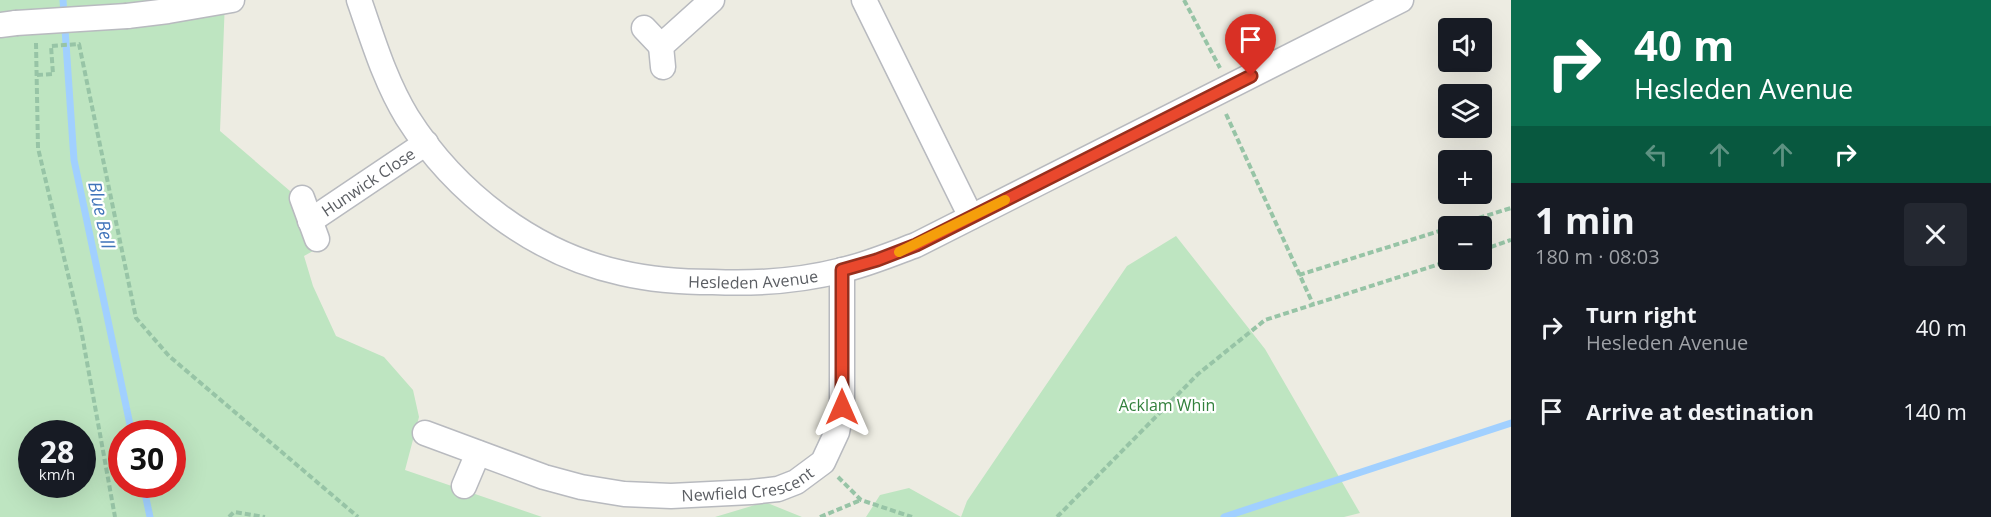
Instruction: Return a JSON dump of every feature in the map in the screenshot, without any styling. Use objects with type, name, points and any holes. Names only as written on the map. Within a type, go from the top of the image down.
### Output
[{"type":"street","points":[[17,28],[127,16],[232,0]]},
{"type":"street","name":"Hesleden Avenue","points":[[359,0],[395,96],[426,143],[470,193],[505,220],[533,239],[580,260],[621,273],[674,281],[733,283],[783,281],[842,270],[916,245],[1401,0]]},
{"type":"street","points":[[656,47],[712,0]]},
{"type":"street","points":[[864,0],[972,217]]},
{"type":"street","name":"Hunwick Close","points":[[302,198],[314,230],[426,143]]},
{"type":"street","name":"Newfield Crescent","points":[[425,433],[544,477],[581,487],[624,494],[671,496],[778,489],[796,482],[823,462],[837,432],[842,407],[842,270]]},
{"type":"street","points":[[464,486],[478,453]]},
{"type":"path","points":[[1185,0],[1313,304]]},
{"type":"path","points":[[17,28],[37,75],[38,148],[81,329],[115,517]]},
{"type":"path","points":[[37,75],[52,74],[51,46],[79,44],[136,318],[169,356],[358,517]]},
{"type":"path","points":[[1486,216],[1511,208]]},
{"type":"path","points":[[1299,275],[1438,231]]},
{"type":"path","points":[[1492,247],[1511,240]]},
{"type":"path","points":[[1057,517],[1198,374],[1265,320],[1438,264]]},
{"type":"path","points":[[823,462],[861,500],[912,517]]},
{"type":"path","points":[[820,517],[861,500]]},
{"type":"path","points":[[229,517],[234,512],[265,517]]},
{"type":"green space","points":[[0,0],[225,0],[220,131],[290,191],[313,251],[304,256],[313,286],[336,336],[384,357],[413,390],[419,417],[405,470],[542,517],[0,517]]},
{"type":"green space","name":"Acklam Whin","points":[[1176,236],[1265,349],[1360,513],[1344,517],[961,517],[967,501],[1127,266]]},
{"type":"green space","points":[[909,488],[961,517],[866,517],[880,495]]},
{"type":"green space","points":[[765,502],[802,517],[715,517]]},
{"type":"waterway","name":"Blue Bell","points":[[63,0],[74,160],[129,420]]},
{"type":"waterway","points":[[1224,517],[1511,423]]},
{"type":"waterway","name":"Blue Bell","points":[[146,498],[150,517]]},
{"type":"slow traffic","points":[[899,252],[1005,200]]},
{"type":"route","points":[[842,407],[842,270],[916,245],[1251,76]]}]
